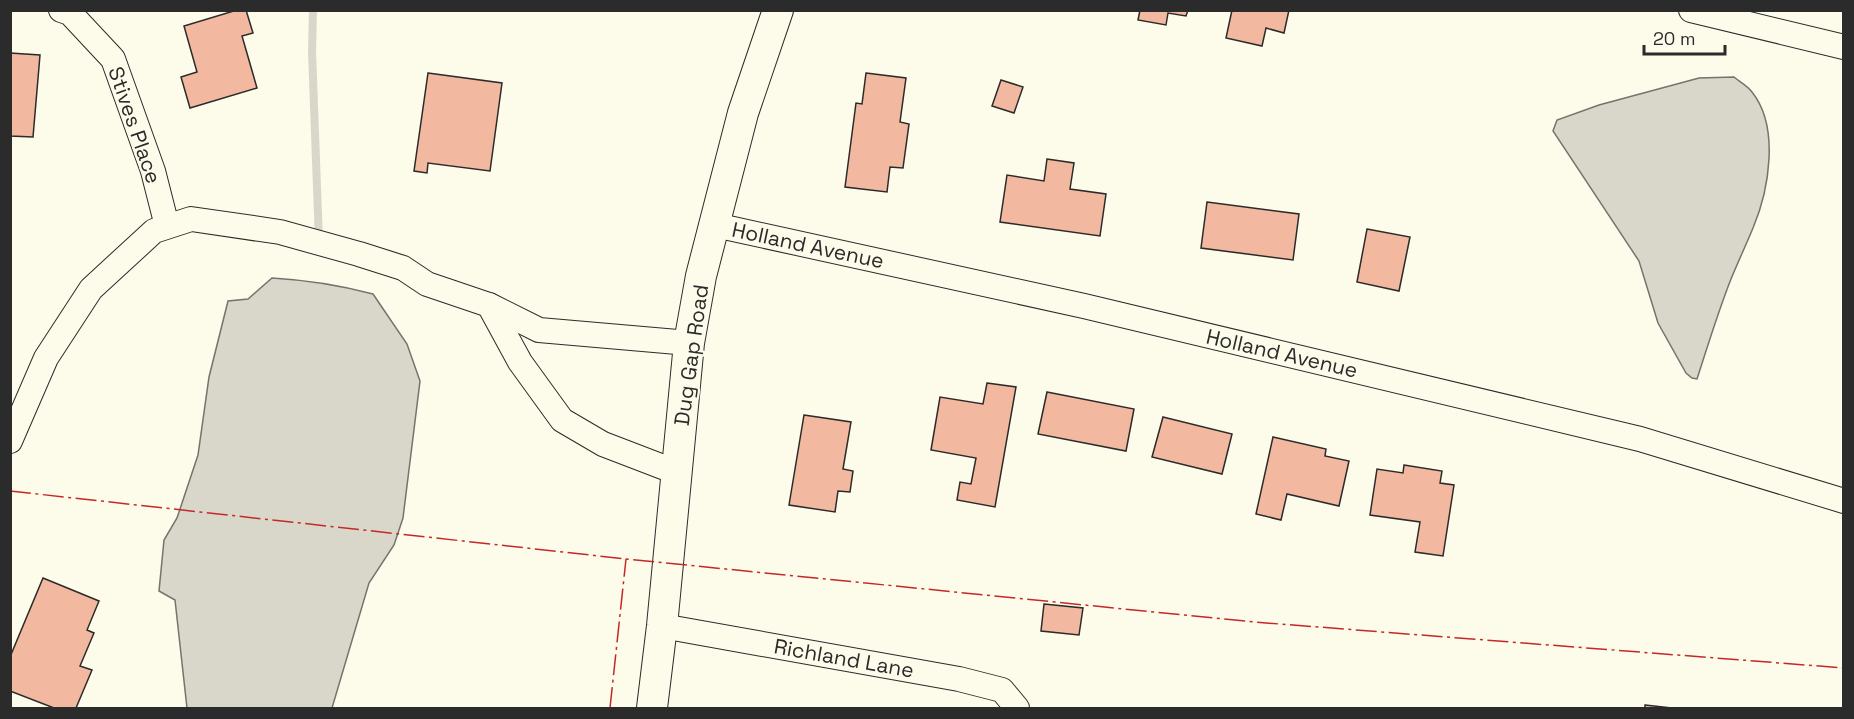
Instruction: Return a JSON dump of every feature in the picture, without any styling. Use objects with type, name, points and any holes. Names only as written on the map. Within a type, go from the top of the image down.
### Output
[{"type":"street","name":"Stives Place","points":[[61,10],[70,13],[113,59],[153,171],[167,226]]},
{"type":"street","name":"Dug Gap Road","points":[[652,708],[689,343],[701,276],[743,113],[778,10]]},
{"type":"street","points":[[1691,10],[1844,47]]},
{"type":"street","points":[[10,441],[46,358],[91,289],[154,231],[191,219],[280,232],[403,268],[427,284],[489,305],[539,330],[689,343]]},
{"type":"street","name":"Holland Avenue","points":[[715,225],[1084,306],[1640,439],[1844,501]]},
{"type":"street","points":[[489,305],[520,362],[562,420],[603,444],[676,472]]},
{"type":"street","name":"Richland Lane","points":[[662,626],[959,679],[1002,690],[1017,708]]},
{"type":"shaded area","points":[[1734,77],[1752,92],[1761,106],[1769,140],[1767,177],[1759,213],[1726,291],[1697,379],[1686,373],[1658,323],[1639,261],[1553,131],[1557,120],[1599,105],[1699,78]]},
{"type":"shaded area","points":[[272,278],[323,283],[373,294],[407,344],[420,381],[403,518],[394,545],[369,583],[332,708],[187,708],[175,600],[159,591],[164,540],[177,518],[198,455],[209,377],[228,301],[248,299]]},
{"type":"building","points":[[237,10],[246,10],[253,33],[242,36],[257,88],[190,108],[181,77],[197,72],[184,26]]},
{"type":"building","points":[[1140,10],[1188,10],[1186,16],[1168,13],[1166,25],[1138,20]]},
{"type":"building","points":[[1232,10],[1289,10],[1284,33],[1266,28],[1262,46],[1226,38]]},
{"type":"building","points":[[10,53],[40,55],[33,137],[10,136]]},
{"type":"building","points":[[428,73],[502,83],[490,171],[428,163],[427,173],[414,171]]},
{"type":"building","points":[[866,73],[906,78],[900,122],[909,124],[903,168],[890,167],[887,192],[845,187],[856,103],[862,104]]},
{"type":"building","points":[[1001,80],[1023,87],[1014,113],[992,106]]},
{"type":"building","points":[[1047,159],[1074,163],[1070,189],[1106,194],[1100,236],[1000,222],[1007,175],[1044,181]]},
{"type":"building","points":[[1207,202],[1299,214],[1293,260],[1201,248]]},
{"type":"building","points":[[1367,229],[1410,237],[1399,291],[1357,282]]},
{"type":"building","points":[[987,383],[1016,387],[995,507],[957,500],[960,482],[971,484],[976,458],[931,450],[940,397],[983,404]]},
{"type":"building","points":[[1047,392],[1134,409],[1126,451],[1038,434]]},
{"type":"building","points":[[804,415],[851,422],[843,469],[853,471],[850,492],[838,491],[835,512],[789,505]]},
{"type":"building","points":[[1163,417],[1232,434],[1222,474],[1152,457]]},
{"type":"building","points":[[1273,437],[1326,449],[1325,456],[1349,461],[1339,506],[1287,494],[1281,520],[1256,514]]},
{"type":"building","points":[[1404,465],[1442,471],[1440,483],[1454,485],[1443,556],[1415,552],[1420,522],[1370,515],[1377,469],[1403,473]]},
{"type":"building","points":[[43,578],[99,601],[87,630],[94,633],[80,666],[92,670],[76,708],[54,708],[10,691],[10,657]]},
{"type":"building","points":[[1044,604],[1083,608],[1079,635],[1041,631]]},
{"type":"building","points":[[1645,705],[1672,708],[1645,708]]},
{"type":"waterway","points":[[313,10],[312,51],[319,242]]},
{"type":"power","points":[[10,491],[626,559],[1254,622],[1844,668]]},
{"type":"power","points":[[610,708],[626,559]]}]
